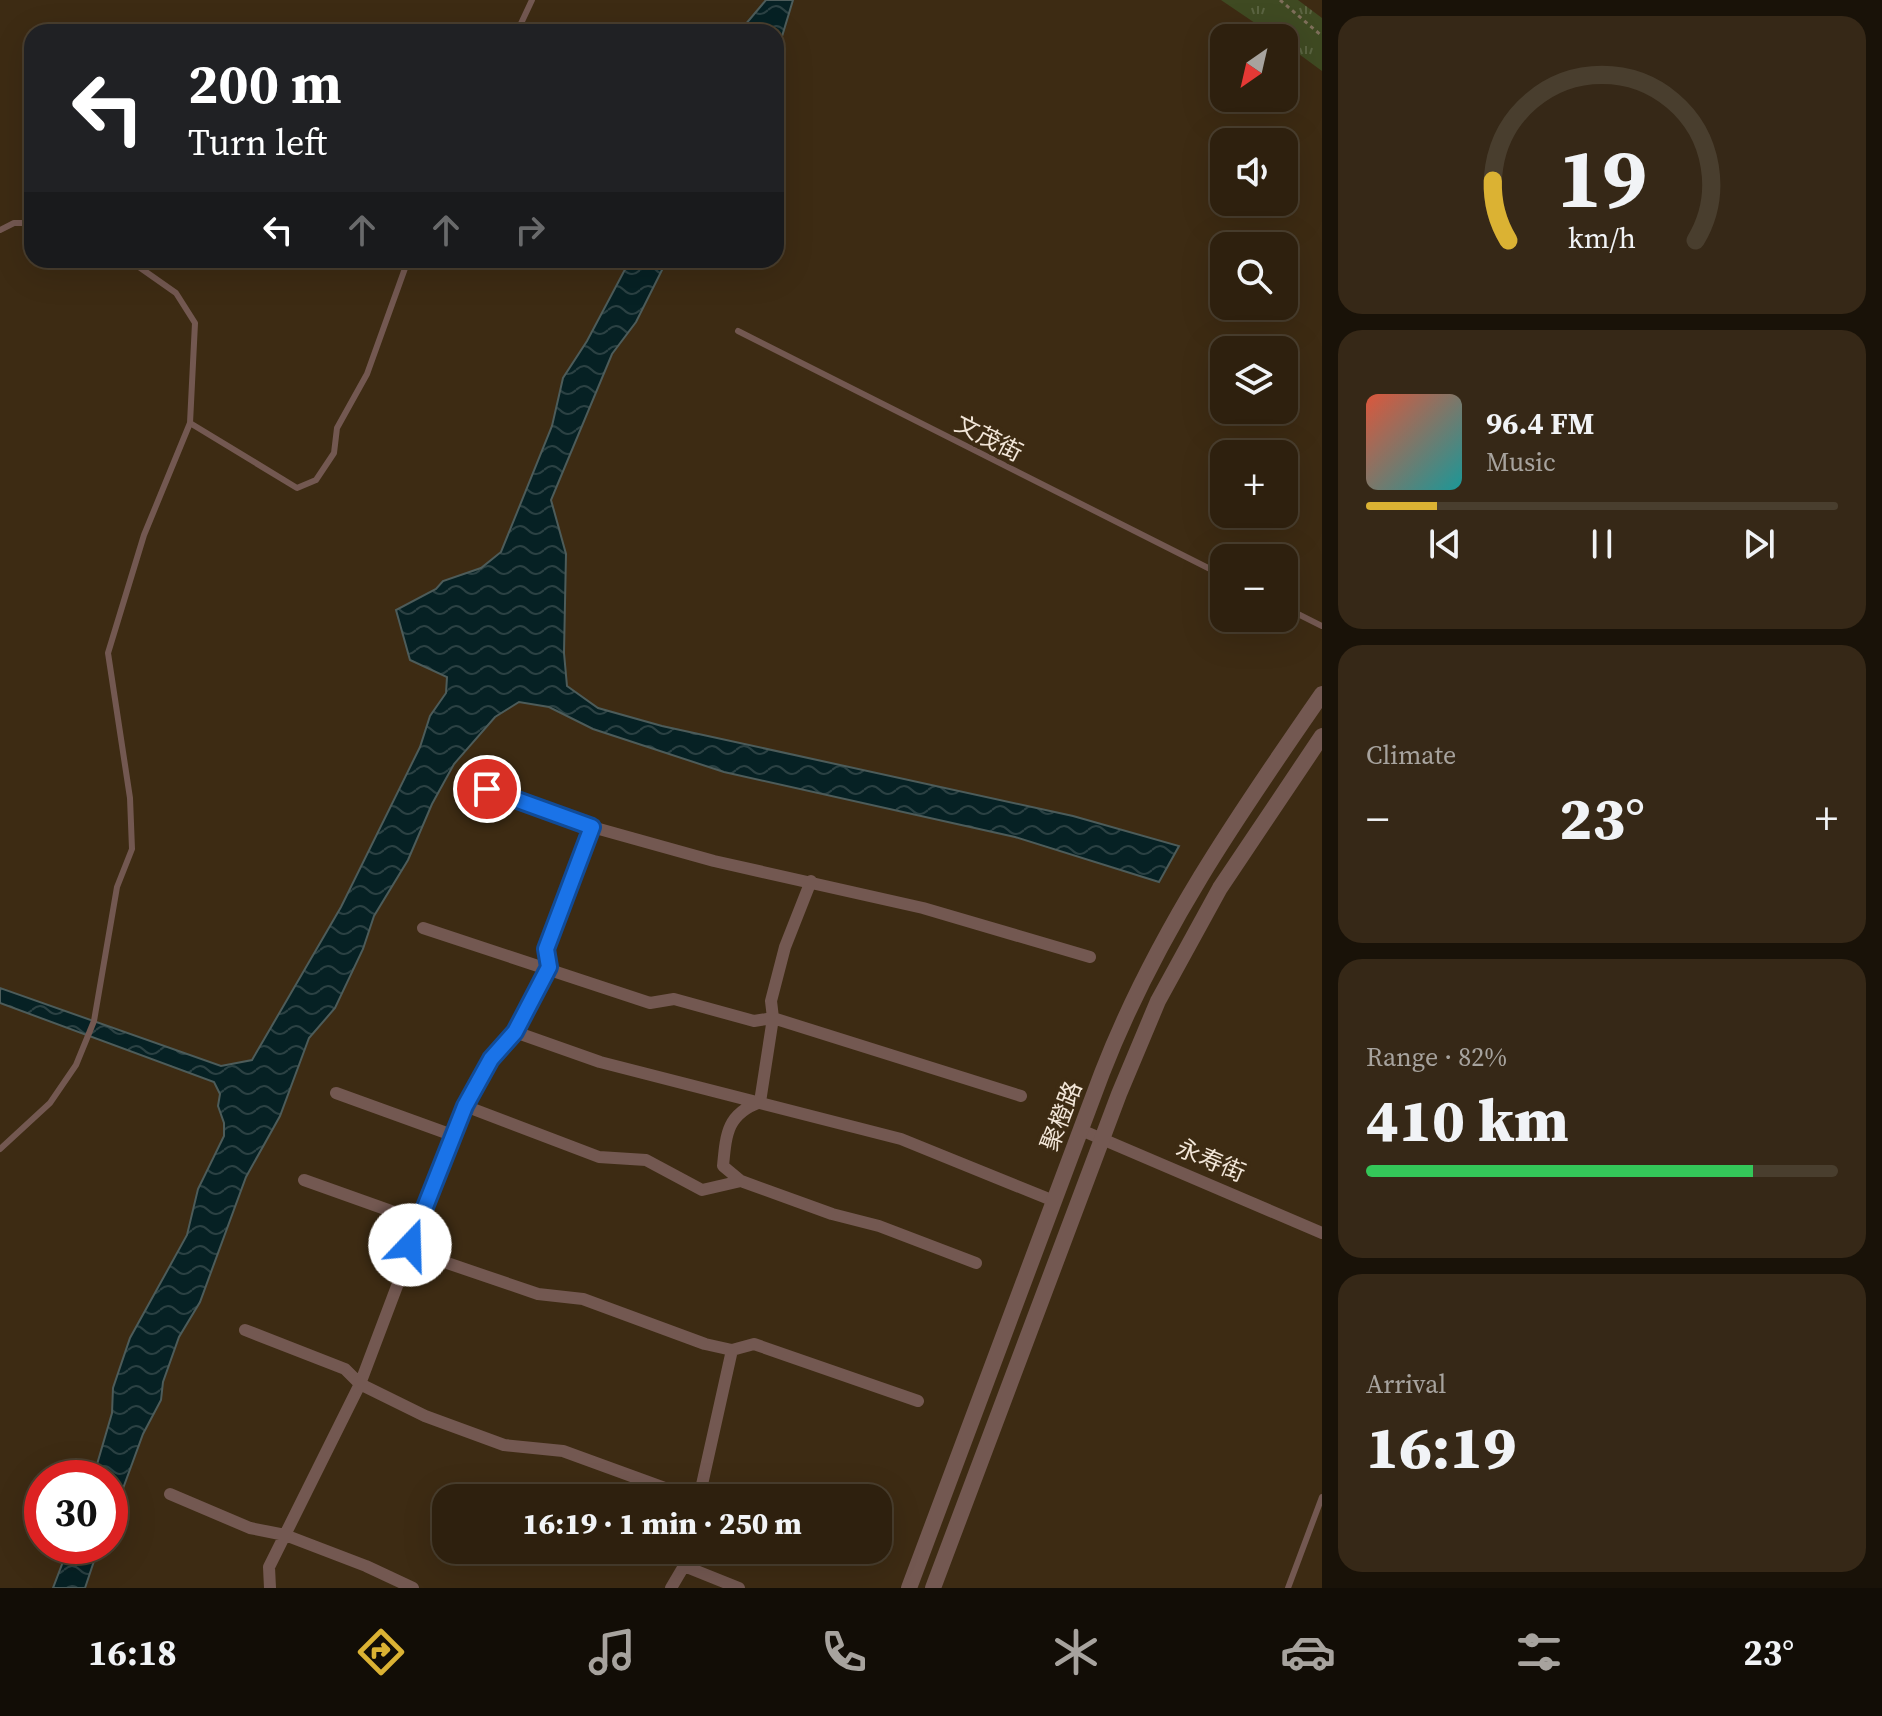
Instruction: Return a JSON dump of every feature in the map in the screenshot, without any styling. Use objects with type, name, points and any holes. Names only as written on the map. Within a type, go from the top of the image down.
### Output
[{"type":"street","name":"聚橙路","points":[[909,1588],[1124,1020],[1165,936],[1235,820],[1322,694]]},
{"type":"street","name":"聚橙路","points":[[933,1588],[1158,1001],[1202,917],[1322,736]]},
{"type":"street","points":[[487,789],[592,827],[714,861],[923,908],[1090,957]]},
{"type":"street","points":[[270,1588],[269,1567],[360,1384],[465,1106],[491,1059],[515,1032],[549,967],[546,949],[592,827]]},
{"type":"street","points":[[760,1102],[773,1018],[771,1001],[785,947],[811,881]]},
{"type":"street","points":[[423,928],[549,967],[650,1003],[674,999],[754,1021],[773,1018],[1021,1096]]},
{"type":"street","points":[[515,1032],[600,1062],[901,1139],[1054,1201]]},
{"type":"street","points":[[336,1093],[452,1135]]},
{"type":"street","points":[[760,1102],[741,1109],[726,1133],[723,1166],[741,1181],[832,1214],[879,1226],[976,1263]]},
{"type":"street","points":[[465,1106],[599,1157],[646,1160],[702,1190],[741,1181]]},
{"type":"street","name":"永寿街","points":[[1081,1130],[1322,1233]]},
{"type":"street","points":[[304,1180],[419,1221]]},
{"type":"street","points":[[409,1250],[538,1294],[583,1299],[705,1344],[732,1350],[754,1344],[918,1401]]},
{"type":"street","points":[[245,1330],[345,1369],[360,1384],[425,1416],[504,1445],[563,1451],[654,1484]]},
{"type":"street","points":[[703,1484],[732,1350]]},
{"type":"street","points":[[170,1494],[250,1528],[285,1535],[413,1588]]},
{"type":"street","points":[[671,1588],[684,1566],[739,1588]]},
{"type":"lane","points":[[521,24],[532,0]]},
{"type":"lane","points":[[0,230],[14,223],[24,223]]},
{"type":"lane","points":[[0,1149],[50,1103],[76,1065],[94,1021],[117,887],[132,849],[130,798],[108,653],[144,535],[190,423],[195,323],[176,293],[140,268]]},
{"type":"lane","points":[[190,423],[297,488],[316,480],[334,453],[337,428],[367,374],[405,268]]},
{"type":"lane","name":"文茂街","points":[[738,331],[1210,569]]},
{"type":"lane","points":[[1298,614],[1322,626]]},
{"type":"lane","points":[[1288,1588],[1322,1497]]},
{"type":"path","points":[[1280,0],[1322,36]]},
{"type":"green space","points":[[1221,0],[1298,0],[1322,18],[1322,71],[1298,53],[1298,24],[1256,24]]},
{"type":"water","points":[[766,0],[793,0],[784,30],[784,24],[746,24]]},
{"type":"water","points":[[626,268],[663,268],[636,322],[612,354],[551,500],[566,554],[564,653],[567,686],[598,708],[662,726],[1073,816],[1179,846],[1159,882],[1015,837],[724,772],[593,729],[549,707],[519,702],[495,717],[454,764],[432,804],[408,860],[374,916],[363,949],[335,1008],[309,1038],[280,1116],[246,1177],[200,1302],[179,1337],[163,1382],[161,1400],[143,1434],[128,1475],[128,1460],[98,1460],[112,1413],[113,1388],[130,1338],[187,1235],[198,1189],[224,1136],[224,1123],[218,1106],[220,1094],[214,1082],[0,1003],[0,988],[221,1066],[252,1060],[341,907],[420,747],[430,716],[446,693],[447,677],[410,660],[396,610],[436,589],[443,581],[481,568],[501,552],[552,426],[563,378],[587,341]]},
{"type":"water","points":[[62,1564],[93,1564],[85,1588],[53,1588]]},
{"type":"route","points":[[410,1245],[465,1106],[491,1059],[515,1032],[549,967],[546,949],[566,903],[592,827],[487,789]]}]
